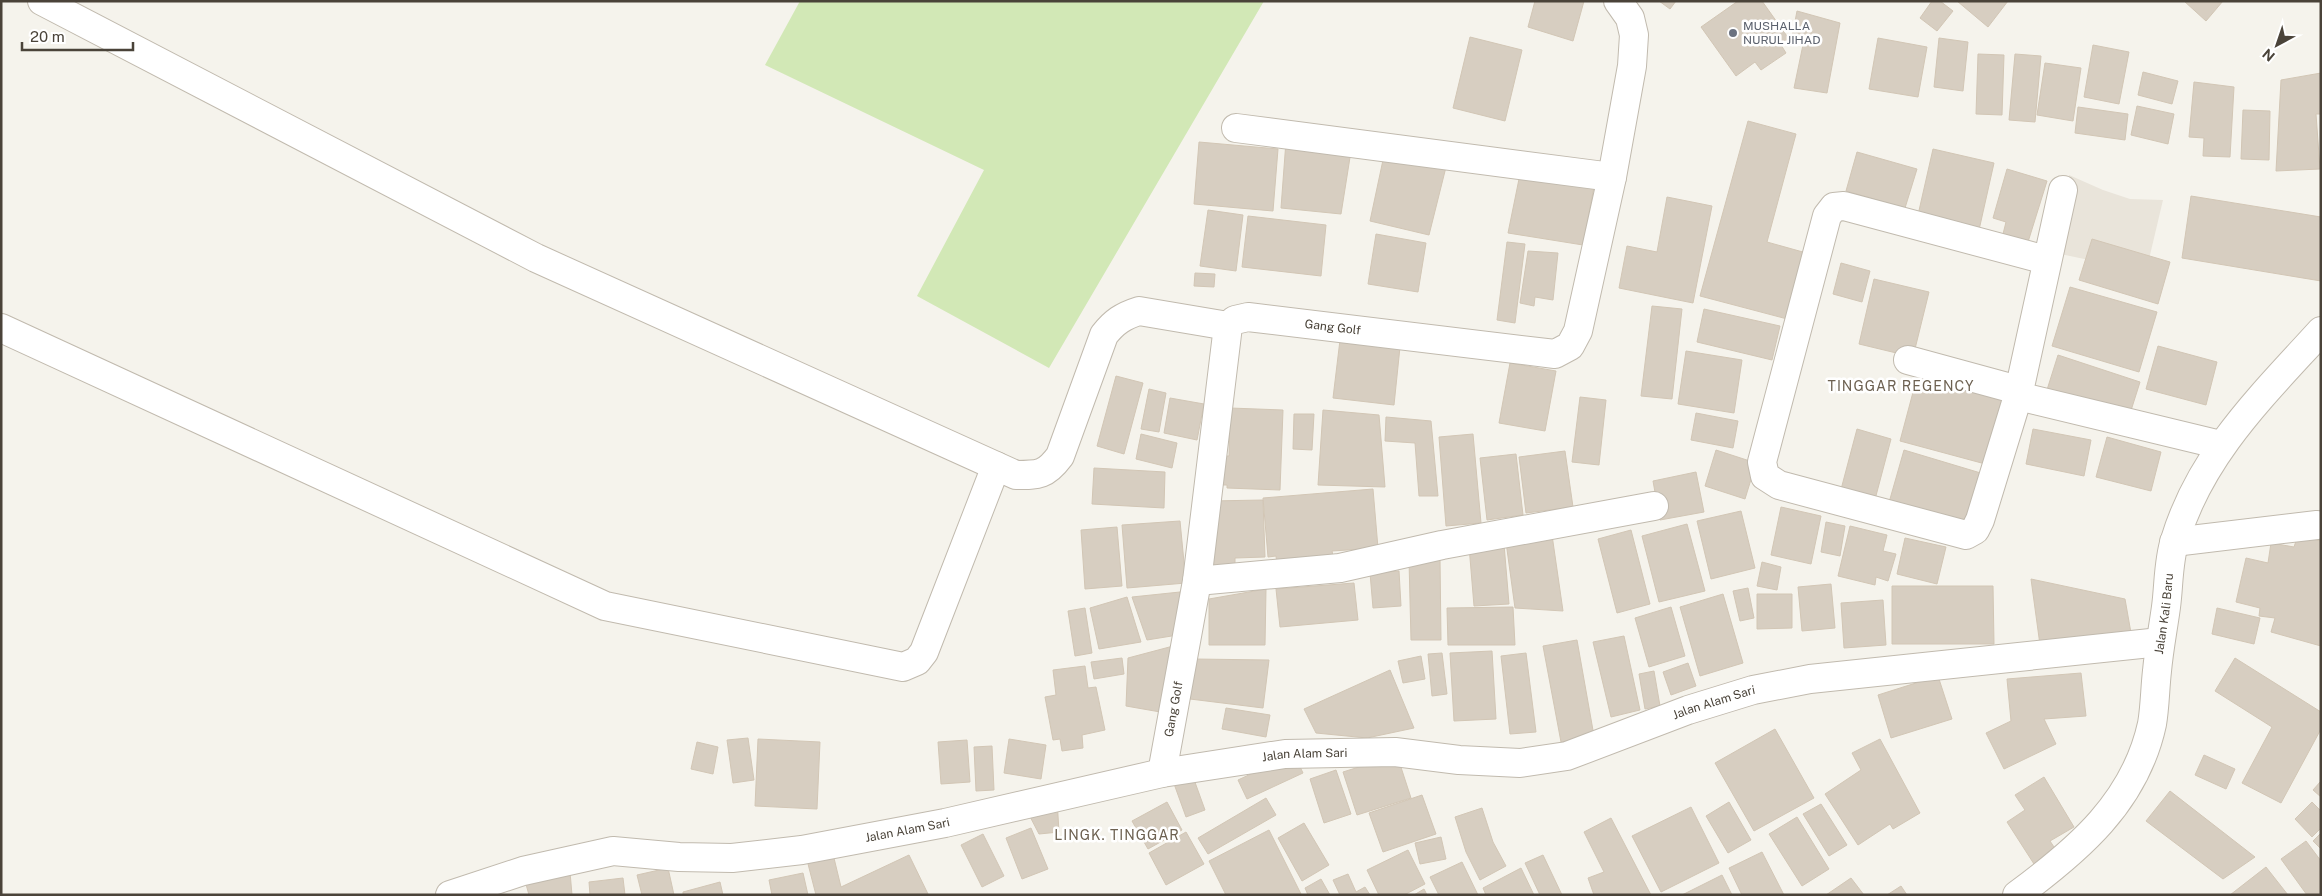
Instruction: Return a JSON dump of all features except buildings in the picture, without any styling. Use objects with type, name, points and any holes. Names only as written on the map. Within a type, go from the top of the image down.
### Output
[{"type":"street","points":[[42,1],[536,258],[1016,476],[1039,475],[1052,468],[1060,456],[1104,335],[1114,322],[1128,314],[1139,311],[1228,326]]},
{"type":"street","name":"Gang Golf","points":[[1162,773],[1197,581],[1228,326],[1235,320],[1248,317],[1555,354],[1570,346],[1578,331],[1612,177],[1632,66],[1634,35],[1630,18],[1618,1]]},
{"type":"street","points":[[1236,128],[1612,177]]},
{"type":"street","points":[[2046,260],[1844,206],[1834,207],[1827,216],[1762,462],[1765,476],[1779,485],[1966,535],[1975,530],[1980,520],[2018,393],[2063,190]]},
{"type":"street","points":[[1,328],[605,606],[903,667],[917,661],[924,652],[996,466]]},
{"type":"street","name":"Jalan Kali Baru","points":[[2017,895],[2048,872],[2103,822],[2118,803],[2130,783],[2152,723],[2160,642],[2174,542],[2192,494],[2221,445],[2321,331]]},
{"type":"street","points":[[1908,360],[2018,393],[2221,445]]},
{"type":"street","points":[[1197,581],[1340,568],[1442,545],[1654,506]]},
{"type":"street","points":[[2174,542],[2317,525]]},
{"type":"street","name":"Jalan Alam Sari","points":[[450,895],[523,871],[613,851],[679,857],[732,858],[802,850],[945,824],[1162,773],[1294,754],[1395,752],[1459,760],[1520,764],[1567,756],[1688,710],[1753,690],[1810,679],[2160,642]]},
{"type":"shaded area","points":[[2069,175],[2103,190],[2130,199],[2163,200],[2146,272],[2051,252]]},
{"type":"green space","points":[[800,1],[1264,1],[1049,368],[917,296],[984,170],[765,65]]},
{"type":"place","name":"MUSHALLA NURUL JIHAD","points":[[1733,33]]},
{"type":"district","name":"TINGGAR REGENCY","points":[[1901,386]]},
{"type":"district","name":"LINGK. TINGGAR","points":[[1117,835]]}]
